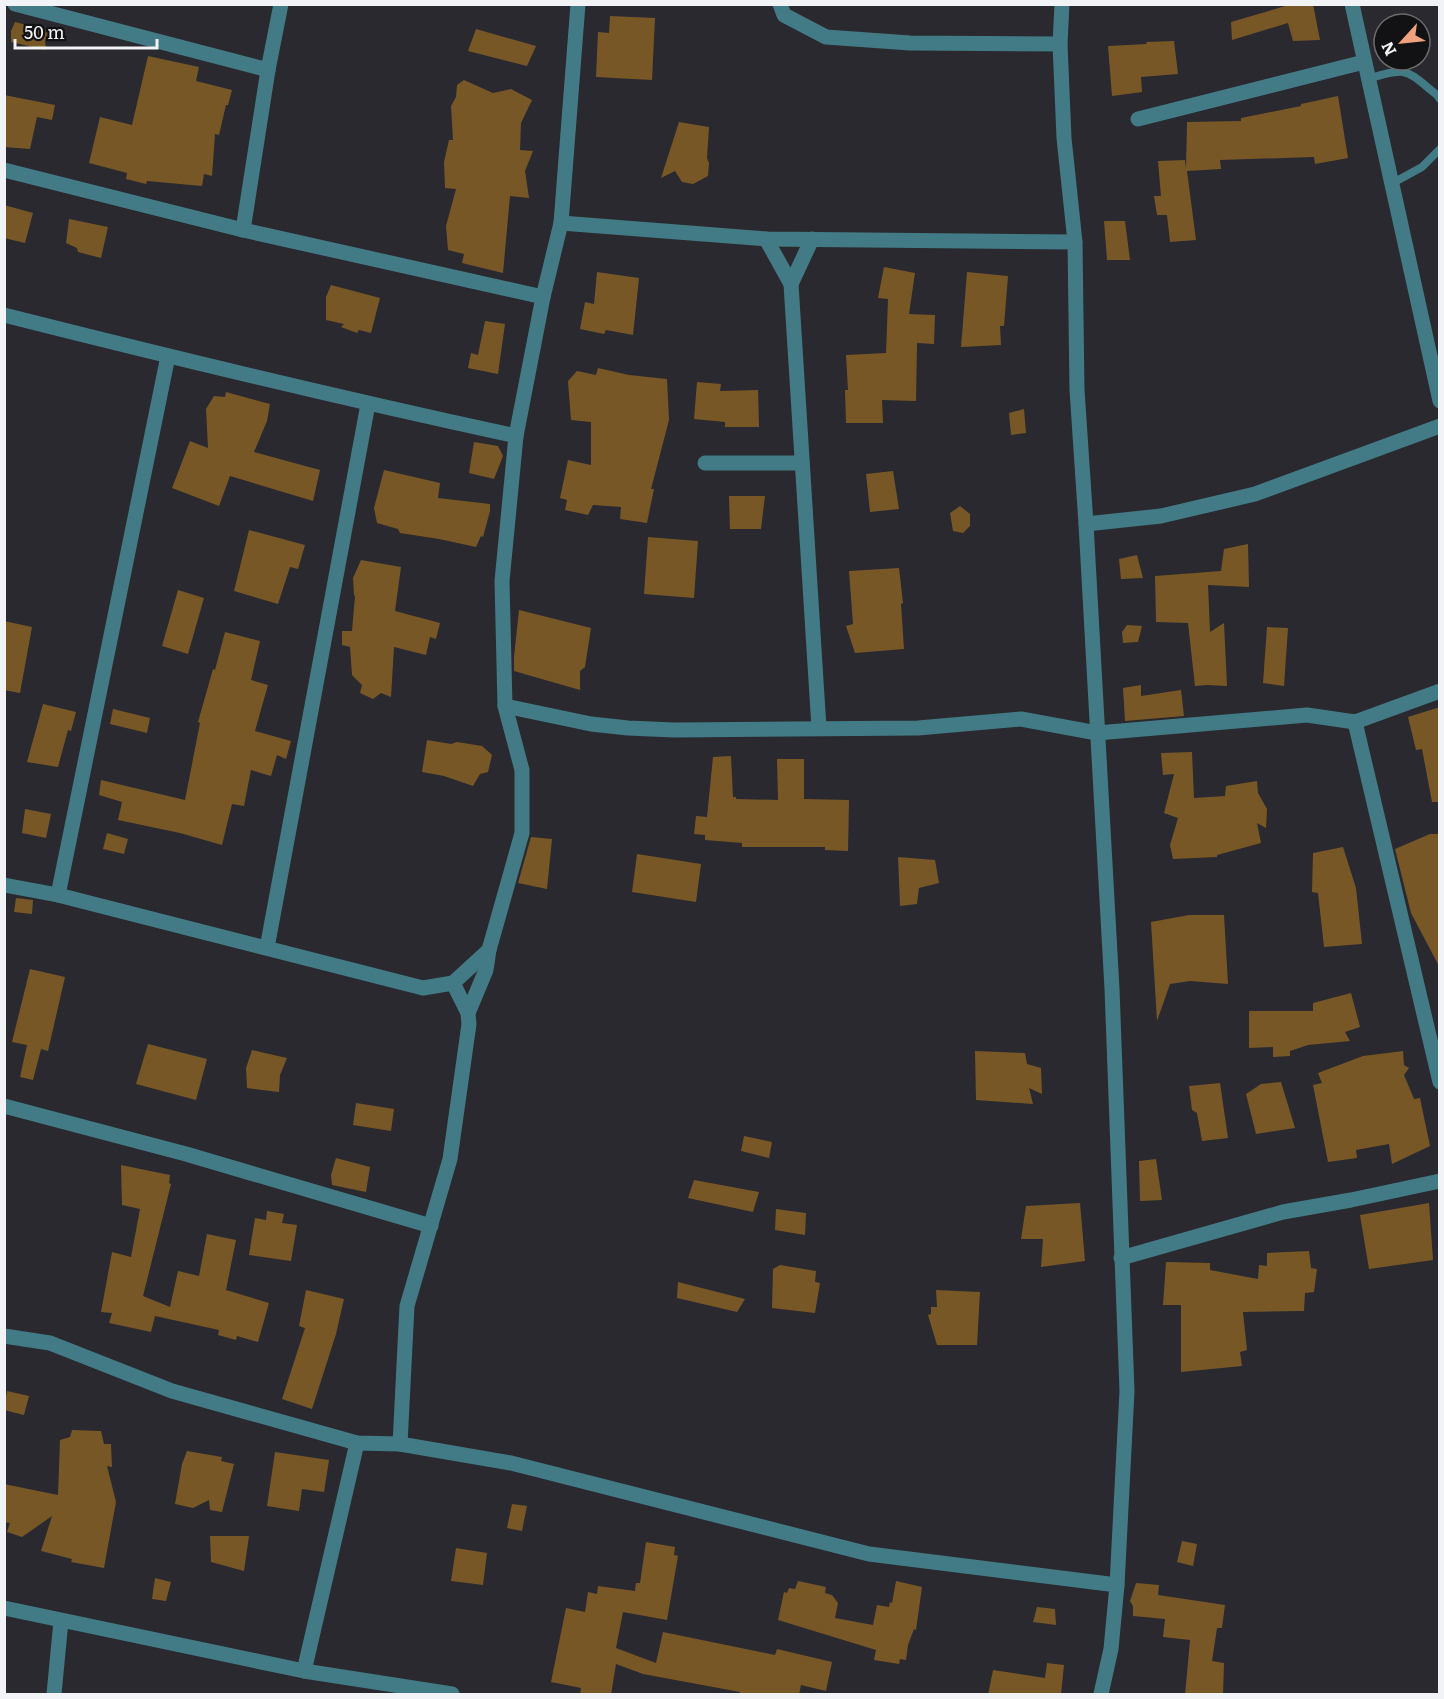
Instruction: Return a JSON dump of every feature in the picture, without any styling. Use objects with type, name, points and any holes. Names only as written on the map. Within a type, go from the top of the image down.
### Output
[{"type":"street","points":[[15,4],[268,70]]},
{"type":"street","points":[[243,230],[268,70],[281,4]]},
{"type":"street","points":[[400,1444],[407,1306],[450,1159],[468,1013],[486,970],[489,950],[522,833],[522,770],[505,706],[502,581],[516,436],[543,297],[561,223],[578,4]]},
{"type":"street","points":[[780,4],[784,15],[826,37],[910,44],[1060,44]]},
{"type":"street","points":[[1062,4],[1060,44],[1064,138],[1075,242],[1077,390],[1112,989],[1127,1391],[1117,1585],[1111,1649],[1101,1695]]},
{"type":"street","points":[[1352,4],[1440,401]]},
{"type":"street","points":[[1138,119],[1364,62]]},
{"type":"street","points":[[4,170],[243,230],[543,297]]},
{"type":"street","points":[[561,223],[766,238],[1075,242]]},
{"type":"street","points":[[766,238],[791,284],[819,728]]},
{"type":"street","points":[[791,284],[812,239]]},
{"type":"street","points":[[4,315],[368,404],[516,436]]},
{"type":"street","points":[[58,895],[168,356]]},
{"type":"street","points":[[267,948],[368,404]]},
{"type":"street","points":[[1086,524],[1161,516],[1255,494],[1440,426]]},
{"type":"street","points":[[705,463],[802,463]]},
{"type":"street","points":[[505,706],[591,724],[628,728],[918,728],[1021,719],[1097,733],[1307,715],[1355,722],[1440,690]]},
{"type":"street","points":[[1355,722],[1440,1082]]},
{"type":"street","points":[[4,885],[58,895],[423,988],[453,983],[489,950]]},
{"type":"street","points":[[453,983],[468,1013]]},
{"type":"street","points":[[4,1106],[186,1154],[431,1226]]},
{"type":"street","points":[[1121,1258],[1284,1212],[1440,1181]]},
{"type":"street","points":[[4,1336],[50,1343],[172,1391],[357,1443],[400,1444],[511,1462],[869,1554],[1117,1585]]},
{"type":"street","points":[[304,1671],[357,1443]]},
{"type":"street","points":[[4,1608],[304,1671],[452,1695]]},
{"type":"street","points":[[54,1695],[61,1621]]},
{"type":"lane","points":[[1368,79],[1394,71],[1410,73],[1440,99]]},
{"type":"lane","points":[[1391,184],[1422,167],[1440,149]]},
{"type":"building","points":[[1292,4],[1313,4],[1320,40],[1293,41],[1288,23],[1232,40],[1231,22]]},
{"type":"building","points":[[610,16],[655,18],[652,80],[596,77],[598,32],[609,33]]},
{"type":"building","points":[[15,22],[50,31],[45,40],[46,50],[11,42],[11,31]]},
{"type":"building","points":[[476,29],[536,46],[527,66],[468,51]]},
{"type":"building","points":[[1174,41],[1178,74],[1141,77],[1142,92],[1112,96],[1108,46]]},
{"type":"building","points":[[148,56],[199,67],[196,81],[232,90],[219,135],[215,134],[212,176],[204,174],[202,186],[147,181],[146,184],[126,179],[127,173],[89,163],[100,117],[132,125]]},
{"type":"building","points":[[464,80],[493,93],[511,89],[532,100],[521,123],[520,150],[533,151],[525,171],[529,198],[510,196],[503,273],[462,263],[464,254],[448,250],[446,226],[456,189],[445,188],[444,162],[449,140],[453,140],[451,106],[456,97],[457,85]]},
{"type":"building","points":[[4,95],[55,105],[52,120],[37,117],[30,149],[4,147]]},
{"type":"building","points":[[1338,96],[1348,158],[1315,164],[1314,157],[1220,160],[1221,169],[1187,171],[1196,240],[1170,242],[1167,215],[1157,215],[1154,196],[1161,196],[1158,161],[1185,160],[1186,168],[1187,122],[1241,121],[1241,118]]},
{"type":"building","points":[[679,122],[709,127],[708,176],[693,184],[682,182],[675,171],[661,178]]},
{"type":"building","points":[[4,205],[33,213],[25,243],[4,238]]},
{"type":"building","points":[[69,219],[108,227],[101,258],[78,252],[77,248],[66,243]]},
{"type":"building","points":[[1104,221],[1125,221],[1130,260],[1107,260]]},
{"type":"building","points":[[884,267],[915,273],[909,314],[935,315],[934,344],[917,343],[916,401],[882,400],[883,423],[846,423],[845,390],[848,390],[846,355],[886,353],[888,299],[878,298]]},
{"type":"building","points":[[597,272],[639,278],[633,335],[606,330],[604,334],[580,329],[585,302],[594,304]]},
{"type":"building","points":[[967,272],[1008,276],[1004,326],[1000,326],[1001,345],[961,347]]},
{"type":"building","points":[[331,285],[380,298],[371,333],[359,330],[357,333],[341,327],[344,324],[326,320],[326,297]]},
{"type":"building","points":[[485,321],[505,324],[498,374],[468,368],[471,353],[478,355]]},
{"type":"building","points":[[598,368],[629,375],[667,379],[669,420],[651,489],[654,489],[647,523],[620,519],[621,507],[593,505],[588,515],[565,510],[567,500],[560,498],[568,460],[591,465],[591,422],[571,420],[568,381],[577,371],[596,375]]},
{"type":"building","points":[[697,382],[721,384],[720,391],[758,390],[759,427],[725,427],[725,422],[694,419]]},
{"type":"building","points":[[226,392],[270,404],[267,421],[254,452],[320,470],[313,501],[230,476],[219,506],[172,488],[190,441],[208,448],[206,409],[214,396],[225,397]]},
{"type":"building","points":[[1024,409],[1026,433],[1011,435],[1009,413]]},
{"type":"building","points":[[474,442],[498,446],[503,456],[494,479],[469,473]]},
{"type":"building","points":[[384,470],[440,483],[438,498],[490,504],[483,537],[481,536],[476,547],[400,533],[398,529],[377,523],[374,508]]},
{"type":"building","points":[[893,471],[899,509],[870,512],[866,474]]},
{"type":"building","points":[[729,496],[765,496],[761,529],[730,529]]},
{"type":"building","points":[[960,506],[970,514],[970,526],[963,533],[953,531],[950,513]]},
{"type":"building","points":[[249,530],[305,545],[298,569],[290,567],[278,604],[234,591]]},
{"type":"building","points":[[648,537],[698,541],[694,598],[644,594]]},
{"type":"building","points":[[1248,544],[1249,587],[1208,585],[1210,632],[1224,623],[1227,686],[1195,686],[1188,623],[1156,622],[1155,576],[1221,571],[1224,549]]},
{"type":"building","points":[[1137,555],[1143,578],[1121,579],[1119,559]]},
{"type":"building","points":[[361,560],[401,567],[395,611],[440,623],[436,639],[430,637],[426,655],[394,647],[391,697],[381,693],[373,699],[360,693],[362,685],[352,675],[350,647],[342,645],[342,631],[352,631],[355,596],[353,578]]},
{"type":"building","points":[[899,568],[903,603],[901,604],[904,649],[855,653],[846,626],[853,624],[849,571]]},
{"type":"building","points":[[178,590],[204,598],[188,654],[162,646]]},
{"type":"building","points":[[519,610],[591,628],[585,667],[580,671],[580,690],[514,671]]},
{"type":"building","points":[[4,621],[32,627],[20,693],[4,690]]},
{"type":"building","points":[[1127,625],[1142,626],[1138,642],[1123,643],[1122,632]]},
{"type":"building","points":[[1267,627],[1288,628],[1284,686],[1263,683]]},
{"type":"building","points":[[225,632],[260,641],[251,680],[268,685],[255,731],[291,741],[286,759],[277,755],[271,776],[251,770],[244,806],[232,804],[222,845],[180,833],[118,820],[122,802],[99,795],[101,780],[185,800],[200,723],[198,722]]},
{"type":"building","points":[[1141,685],[1141,696],[1181,690],[1184,716],[1125,721],[1123,688]]},
{"type":"building","points":[[43,704],[76,712],[71,731],[68,730],[58,767],[27,762]]},
{"type":"building","points":[[1440,707],[1440,802],[1432,802],[1422,749],[1416,750],[1408,717]]},
{"type":"building","points":[[113,709],[150,718],[147,733],[110,724]]},
{"type":"building","points":[[427,740],[482,746],[492,755],[488,772],[480,774],[473,786],[444,776],[422,772]]},
{"type":"building","points":[[1192,752],[1194,798],[1225,796],[1226,786],[1257,781],[1258,793],[1267,809],[1266,828],[1257,823],[1261,843],[1217,855],[1217,857],[1173,859],[1170,845],[1178,818],[1164,813],[1174,774],[1163,775],[1161,753]]},
{"type":"building","points":[[731,756],[733,797],[736,799],[778,800],[777,759],[804,759],[804,799],[849,800],[848,851],[825,850],[825,847],[742,847],[742,843],[705,840],[705,835],[694,834],[696,816],[707,817],[713,757]]},
{"type":"building","points":[[25,809],[51,814],[46,838],[22,833]]},
{"type":"building","points":[[107,833],[128,839],[124,854],[103,849]]},
{"type":"building","points":[[1430,834],[1440,834],[1440,968],[1411,913],[1395,849]]},
{"type":"building","points":[[531,837],[552,839],[547,889],[518,883]]},
{"type":"building","points":[[1343,847],[1356,888],[1362,944],[1324,947],[1318,893],[1312,892],[1313,853]]},
{"type":"building","points":[[637,854],[701,864],[696,902],[632,892]]},
{"type":"building","points":[[898,857],[935,860],[939,883],[919,888],[917,904],[900,906]]},
{"type":"building","points":[[16,898],[33,900],[32,914],[14,912]]},
{"type":"building","points":[[1189,915],[1224,915],[1228,984],[1190,981],[1170,984],[1157,1021],[1151,922]]},
{"type":"building","points":[[30,969],[65,977],[48,1051],[41,1049],[33,1080],[20,1077],[27,1045],[12,1042]]},
{"type":"building","points":[[1351,993],[1360,1027],[1345,1032],[1350,1041],[1308,1045],[1290,1051],[1290,1056],[1273,1057],[1273,1047],[1249,1048],[1249,1011],[1313,1011],[1313,1003]]},
{"type":"building","points":[[148,1044],[207,1059],[196,1100],[136,1084]]},
{"type":"building","points":[[252,1050],[287,1058],[280,1075],[279,1092],[247,1088],[246,1068]]},
{"type":"building","points":[[975,1051],[1025,1053],[1027,1064],[1041,1068],[1042,1094],[1029,1088],[1033,1104],[976,1100]]},
{"type":"building","points":[[1403,1051],[1404,1065],[1409,1068],[1404,1075],[1414,1099],[1420,1098],[1430,1146],[1392,1164],[1389,1144],[1356,1150],[1357,1158],[1328,1162],[1313,1085],[1322,1083],[1318,1073],[1363,1056]]},
{"type":"building","points":[[1281,1082],[1295,1128],[1256,1134],[1246,1094],[1261,1084]]},
{"type":"building","points":[[1220,1083],[1228,1138],[1202,1141],[1197,1113],[1192,1110],[1189,1086]]},
{"type":"building","points":[[356,1103],[394,1109],[391,1131],[353,1125]]},
{"type":"building","points":[[744,1136],[772,1142],[769,1158],[741,1151]]},
{"type":"building","points":[[336,1158],[370,1167],[366,1192],[332,1185],[331,1175]]},
{"type":"building","points":[[1156,1159],[1162,1200],[1140,1201],[1139,1161]]},
{"type":"building","points":[[121,1165],[170,1175],[169,1183],[171,1184],[143,1296],[170,1307],[178,1271],[199,1276],[207,1234],[236,1240],[226,1290],[269,1303],[258,1342],[237,1336],[236,1340],[218,1335],[219,1330],[155,1316],[151,1332],[109,1323],[112,1313],[101,1312],[112,1252],[131,1257],[140,1209],[122,1205]]},
{"type":"building","points":[[694,1180],[759,1192],[753,1212],[688,1198]]},
{"type":"building","points":[[1080,1203],[1085,1261],[1041,1267],[1043,1239],[1021,1239],[1026,1206]]},
{"type":"building","points":[[1429,1203],[1433,1260],[1369,1269],[1360,1215]]},
{"type":"building","points":[[776,1209],[806,1213],[805,1235],[775,1230]]},
{"type":"building","points":[[267,1211],[284,1214],[282,1223],[297,1225],[291,1261],[249,1255],[255,1218],[266,1220]]},
{"type":"building","points":[[1309,1251],[1311,1268],[1317,1269],[1314,1292],[1305,1293],[1304,1311],[1243,1312],[1247,1350],[1240,1352],[1242,1366],[1181,1372],[1181,1305],[1163,1305],[1166,1262],[1210,1263],[1210,1270],[1258,1279],[1259,1265],[1267,1266],[1267,1253]]},
{"type":"building","points":[[780,1265],[816,1271],[815,1282],[820,1283],[815,1313],[772,1308],[773,1269]]},
{"type":"building","points":[[678,1282],[745,1299],[737,1312],[677,1298]]},
{"type":"building","points":[[306,1290],[344,1299],[336,1334],[312,1409],[282,1399],[305,1328],[299,1326]]},
{"type":"building","points":[[936,1290],[980,1292],[977,1345],[937,1345],[928,1315],[931,1314],[931,1307],[937,1307]]},
{"type":"building","points":[[7,1391],[29,1396],[24,1415],[4,1410]]},
{"type":"building","points":[[72,1430],[101,1431],[104,1444],[111,1444],[112,1467],[107,1466],[116,1502],[104,1568],[71,1562],[72,1559],[41,1551],[52,1516],[22,1537],[7,1532],[10,1523],[4,1522],[4,1484],[58,1495],[60,1440],[70,1437]]},
{"type":"building","points":[[187,1451],[222,1457],[221,1461],[234,1464],[222,1512],[210,1510],[209,1500],[193,1508],[175,1504],[182,1464]]},
{"type":"building","points":[[275,1452],[329,1460],[324,1492],[302,1489],[299,1511],[267,1506]]},
{"type":"building","points":[[512,1504],[527,1506],[522,1531],[507,1528]]},
{"type":"building","points":[[210,1536],[249,1536],[244,1571],[211,1562]]},
{"type":"building","points":[[1182,1541],[1197,1544],[1193,1566],[1177,1562]]},
{"type":"building","points":[[646,1542],[675,1547],[674,1555],[678,1556],[667,1620],[623,1612],[616,1648],[656,1663],[663,1632],[775,1655],[777,1649],[832,1662],[826,1691],[801,1685],[799,1695],[740,1695],[740,1692],[643,1674],[616,1664],[611,1695],[580,1695],[581,1688],[551,1682],[566,1608],[585,1612],[588,1592],[597,1594],[598,1586],[635,1591],[636,1583],[640,1583]]},
{"type":"building","points":[[456,1548],[487,1553],[483,1585],[451,1581]]},
{"type":"building","points":[[155,1578],[171,1582],[166,1601],[152,1599]]},
{"type":"building","points":[[798,1581],[826,1587],[825,1593],[832,1595],[838,1603],[835,1618],[873,1625],[877,1605],[889,1607],[890,1602],[892,1603],[896,1581],[922,1587],[916,1630],[914,1629],[908,1645],[906,1660],[900,1659],[899,1664],[874,1660],[876,1650],[778,1620],[784,1592],[787,1593],[789,1588],[795,1589]]},
{"type":"building","points":[[1136,1583],[1159,1585],[1158,1595],[1225,1605],[1222,1628],[1217,1628],[1212,1661],[1224,1663],[1223,1695],[1185,1695],[1190,1640],[1163,1637],[1165,1619],[1133,1616],[1133,1606],[1130,1601]]},
{"type":"building","points":[[1037,1607],[1055,1609],[1056,1625],[1033,1622]]},
{"type":"building","points":[[1047,1663],[1064,1665],[1061,1695],[988,1695],[993,1670],[1045,1678]]}]
